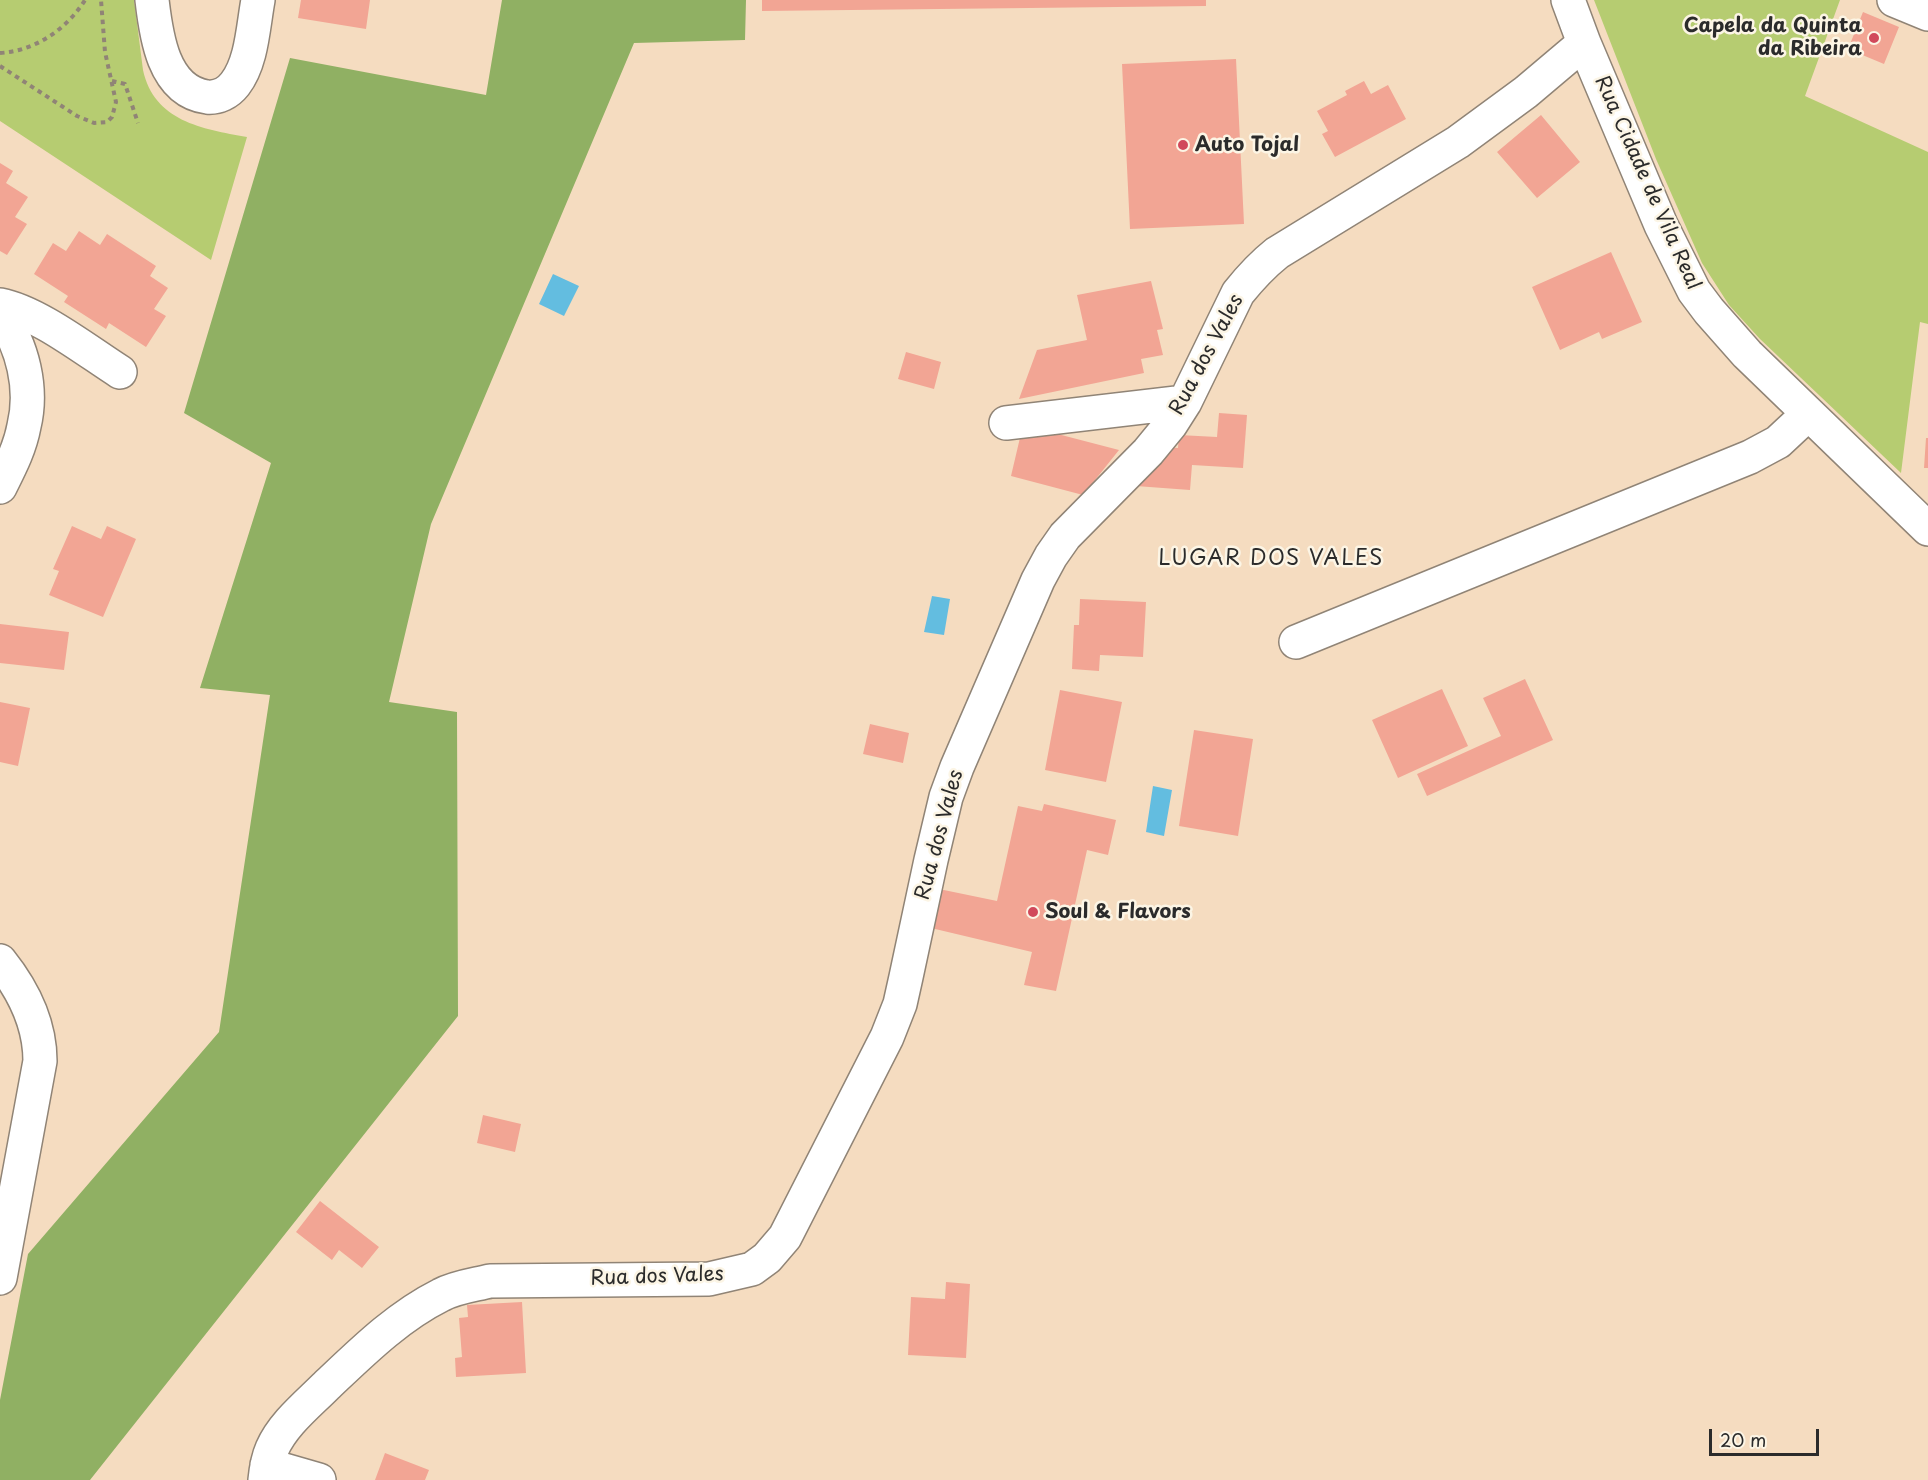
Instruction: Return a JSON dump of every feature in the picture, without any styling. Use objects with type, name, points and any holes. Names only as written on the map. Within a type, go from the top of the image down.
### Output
[{"type":"street","points":[[152,0],[162,54],[173,75],[180,84],[197,95],[214,98],[235,86],[243,71],[258,0]]},
{"type":"street","name":"Rua Cidade de Vila Real","points":[[1568,0],[1661,225],[1694,291],[1734,340],[1928,530]]},
{"type":"street","points":[[1894,0],[1928,14]]},
{"type":"street","name":"Rua dos Vales","points":[[266,1473],[272,1449],[302,1409],[387,1331],[412,1312],[443,1294],[490,1281],[709,1279],[752,1269],[767,1258],[785,1237],[887,1037],[900,1004],[946,797],[1038,580],[1057,546],[1148,452],[1185,402],[1238,293],[1264,263],[1458,142],[1526,92],[1584,43]]},
{"type":"street","points":[[0,305],[39,320],[120,372]]},
{"type":"street","points":[[0,315],[14,337],[20,355],[25,373],[27,408],[20,442],[0,487]]},
{"type":"street","points":[[1006,423],[1185,402]]},
{"type":"street","points":[[1296,642],[1750,457],[1778,442],[1808,414]]},
{"type":"street","points":[[0,961],[30,1008],[40,1043],[38,1081],[0,1278]]},
{"type":"street","points":[[266,1473],[319,1480]]},
{"type":"path","points":[[0,53],[31,46],[50,36],[64,27],[85,0]]},
{"type":"path","points":[[0,66],[77,116],[94,123],[107,122],[112,117],[116,102],[105,52],[101,0]]},
{"type":"path","points":[[112,81],[125,84],[138,123]]},
{"type":"green space","points":[[0,0],[134,0],[143,70],[149,87],[158,101],[182,120],[197,126],[247,137],[211,260],[0,121]]},
{"type":"green space","points":[[502,0],[746,0],[745,40],[634,43],[431,524],[389,702],[457,712],[458,1016],[90,1480],[0,1480],[0,1400],[28,1254],[219,1032],[270,695],[200,688],[271,463],[184,413],[290,58],[486,95]]},
{"type":"green space","points":[[1594,0],[1840,0],[1805,96],[1928,152],[1928,324],[1920,322],[1901,473],[1760,339],[1729,305],[1702,263],[1656,159]]},
{"type":"water","points":[[553,274],[579,286],[564,316],[539,304]]},
{"type":"water","points":[[932,596],[950,599],[944,635],[924,632]]},
{"type":"water","points":[[1153,786],[1172,790],[1164,836],[1146,832]]},
{"type":"building","points":[[301,0],[370,0],[366,29],[298,18]]},
{"type":"building","points":[[762,0],[1206,0],[1206,6],[762,11]]},
{"type":"building","name":"Capela da Quinta da Ribeira","points":[[1863,12],[1899,27],[1884,64],[1848,49]]},
{"type":"building","points":[[1236,59],[1244,224],[1130,229],[1122,64]]},
{"type":"building","points":[[1364,81],[1371,94],[1388,85],[1406,119],[1335,157],[1322,134],[1328,131],[1317,111],[1347,95],[1345,91]]},
{"type":"building","points":[[1541,115],[1580,162],[1537,198],[1497,152]]},
{"type":"building","points":[[0,163],[13,171],[6,183],[28,197],[15,217],[27,224],[7,255],[0,251]]},
{"type":"building","points":[[79,231],[100,245],[107,234],[156,266],[150,276],[168,288],[154,309],[166,316],[146,347],[109,323],[106,329],[64,302],[68,296],[34,274],[53,243],[66,251]]},
{"type":"building","points":[[1611,252],[1642,322],[1602,339],[1599,332],[1560,350],[1532,287]]},
{"type":"building","points":[[1151,281],[1163,329],[1157,330],[1163,355],[1141,359],[1144,373],[1019,399],[1037,350],[1087,340],[1077,295]]},
{"type":"building","points":[[906,352],[941,362],[934,389],[898,379]]},
{"type":"building","points":[[1219,413],[1247,415],[1243,468],[1192,465],[1190,490],[1136,486],[1163,447],[1178,448],[1179,435],[1217,437]]},
{"type":"building","points":[[1023,425],[1119,450],[1083,495],[1011,476]]},
{"type":"building","points":[[1926,438],[1928,438],[1928,468],[1924,468]]},
{"type":"building","points":[[72,526],[101,539],[107,526],[136,539],[103,617],[49,595],[59,571],[53,569]]},
{"type":"building","points":[[1080,599],[1146,602],[1143,657],[1100,655],[1099,671],[1072,669],[1074,625],[1079,625]]},
{"type":"building","points":[[0,624],[69,632],[64,670],[0,663]]},
{"type":"building","points":[[1525,679],[1553,740],[1427,796],[1417,774],[1501,736],[1483,698]]},
{"type":"building","points":[[1442,689],[1468,746],[1398,778],[1372,720]]},
{"type":"building","points":[[1060,690],[1122,702],[1106,782],[1045,770]]},
{"type":"building","points":[[0,702],[30,708],[18,766],[0,762]]},
{"type":"building","points":[[870,724],[909,733],[903,763],[863,754]]},
{"type":"building","points":[[1194,730],[1253,739],[1238,836],[1179,826]]},
{"type":"building","points":[[1044,804],[1116,820],[1108,855],[1087,850],[1056,991],[1024,985],[1032,952],[931,928],[939,889],[997,901],[1018,806],[1042,811]]},
{"type":"building","points":[[483,1115],[521,1124],[515,1152],[477,1143]]},
{"type":"building","points":[[320,1201],[379,1247],[362,1268],[339,1250],[332,1260],[296,1232]]},
{"type":"building","points":[[946,1282],[970,1284],[966,1358],[908,1355],[911,1297],[945,1299]]},
{"type":"building","points":[[522,1302],[526,1373],[456,1377],[455,1358],[462,1357],[459,1318],[468,1317],[467,1305]]},
{"type":"building","points":[[385,1453],[429,1470],[425,1480],[375,1480]]},
{"type":"place","name":"Capela da Quinta da Ribeira","points":[[1874,38]]},
{"type":"place","name":"Auto Tojal","points":[[1183,145]]},
{"type":"place","name":"Soul & Flavors","points":[[1033,912]]},
{"type":"district","name":"LUGAR DOS VALES","points":[[1271,559]]}]
